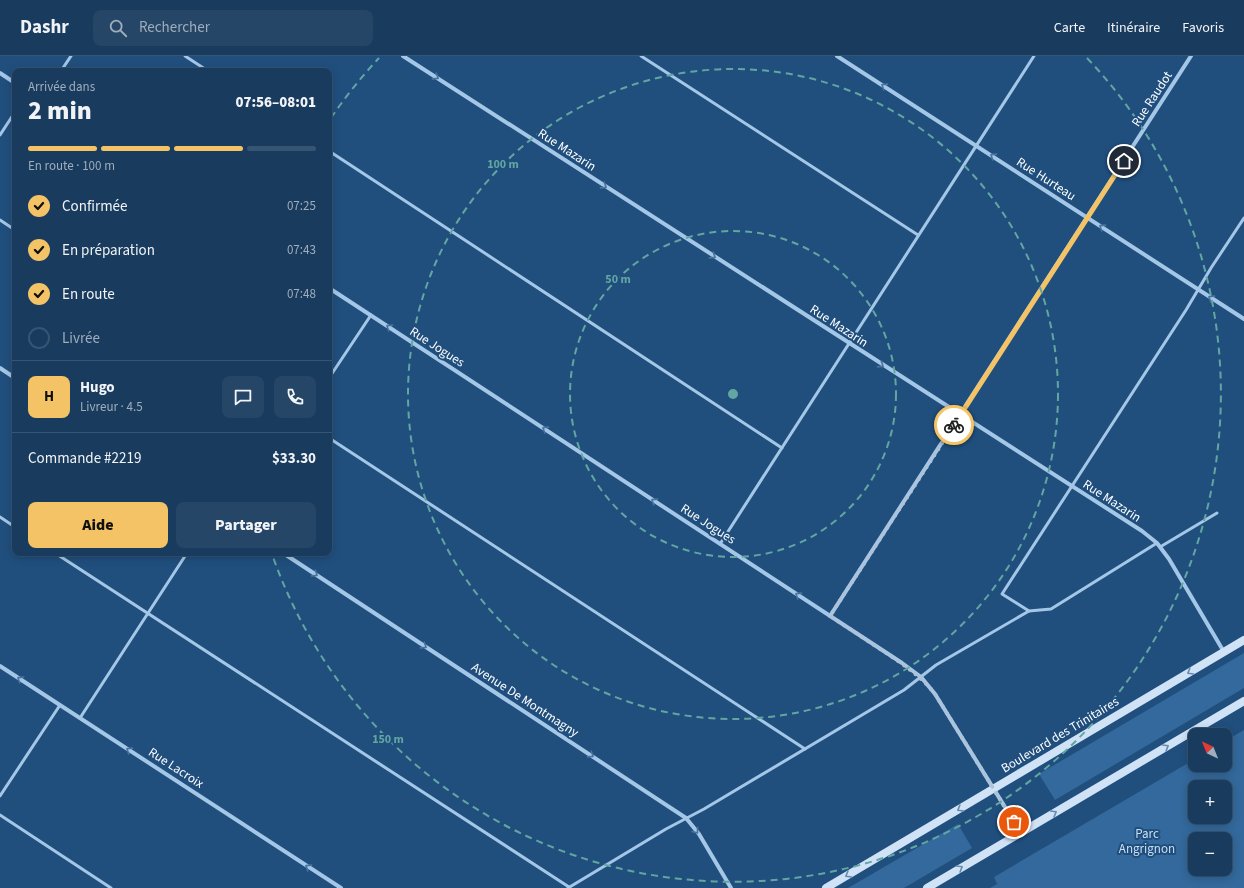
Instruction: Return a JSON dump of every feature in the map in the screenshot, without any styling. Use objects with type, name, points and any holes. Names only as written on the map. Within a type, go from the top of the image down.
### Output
[{"type":"main road","name":"Boulevard des Trinitaires","points":[[826,888],[1244,640]]},
{"type":"main road","points":[[927,888],[1244,701]]},
{"type":"street","name":"Rue Mazarin","points":[[404,56],[848,344],[1142,532],[1158,545],[1169,559],[1224,652]]},
{"type":"street","name":"Rue Hurteau","points":[[837,56],[1244,319]]},
{"type":"street","name":"Rue Raudot","points":[[830,616],[1191,56]]},
{"type":"street","points":[[0,73],[12,80]]},
{"type":"street","name":"Rue Jogues","points":[[332,290],[902,663],[920,677],[935,694],[1021,833]]},
{"type":"street","points":[[0,368],[12,376]]},
{"type":"street","name":"Avenue De Montmagny","points":[[288,556],[686,818],[699,834],[731,888]]},
{"type":"street","name":"Rue Lacroix","points":[[0,666],[341,888]]},
{"type":"lane","points":[[64,68],[71,56]]},
{"type":"lane","points":[[185,56],[203,68]]},
{"type":"lane","points":[[641,56],[918,235]]},
{"type":"lane","points":[[720,544],[1034,56]]},
{"type":"lane","points":[[0,135],[12,117]]},
{"type":"lane","points":[[332,153],[782,448]]},
{"type":"lane","points":[[1029,611],[1002,594],[1244,218]]},
{"type":"lane","points":[[0,220],[12,228]]},
{"type":"lane","points":[[332,374],[371,315]]},
{"type":"lane","points":[[332,440],[805,749]]},
{"type":"lane","points":[[60,556],[569,888],[904,690],[936,665],[1029,611],[1051,610],[1158,545],[1217,513]]},
{"type":"lane","points":[[0,517],[12,525]]},
{"type":"lane","points":[[80,718],[185,556]]},
{"type":"lane","points":[[0,796],[60,705]]},
{"type":"lane","points":[[0,815],[111,888]]},
{"type":"green space","points":[[1244,653],[1244,688],[1055,800],[1039,774]]},
{"type":"green space","name":"Parc Angrignon","points":[[1244,730],[1244,888],[990,888],[997,884],[994,877],[1188,763],[1188,772],[1232,772],[1232,737]]},
{"type":"green space","points":[[958,824],[972,848],[904,888],[848,888]]},
{"type":"way so far","points":[[954,425],[830,616],[902,663],[928,684],[1014,822]]},
{"type":"route","points":[[954,425],[1124,161]]}]
